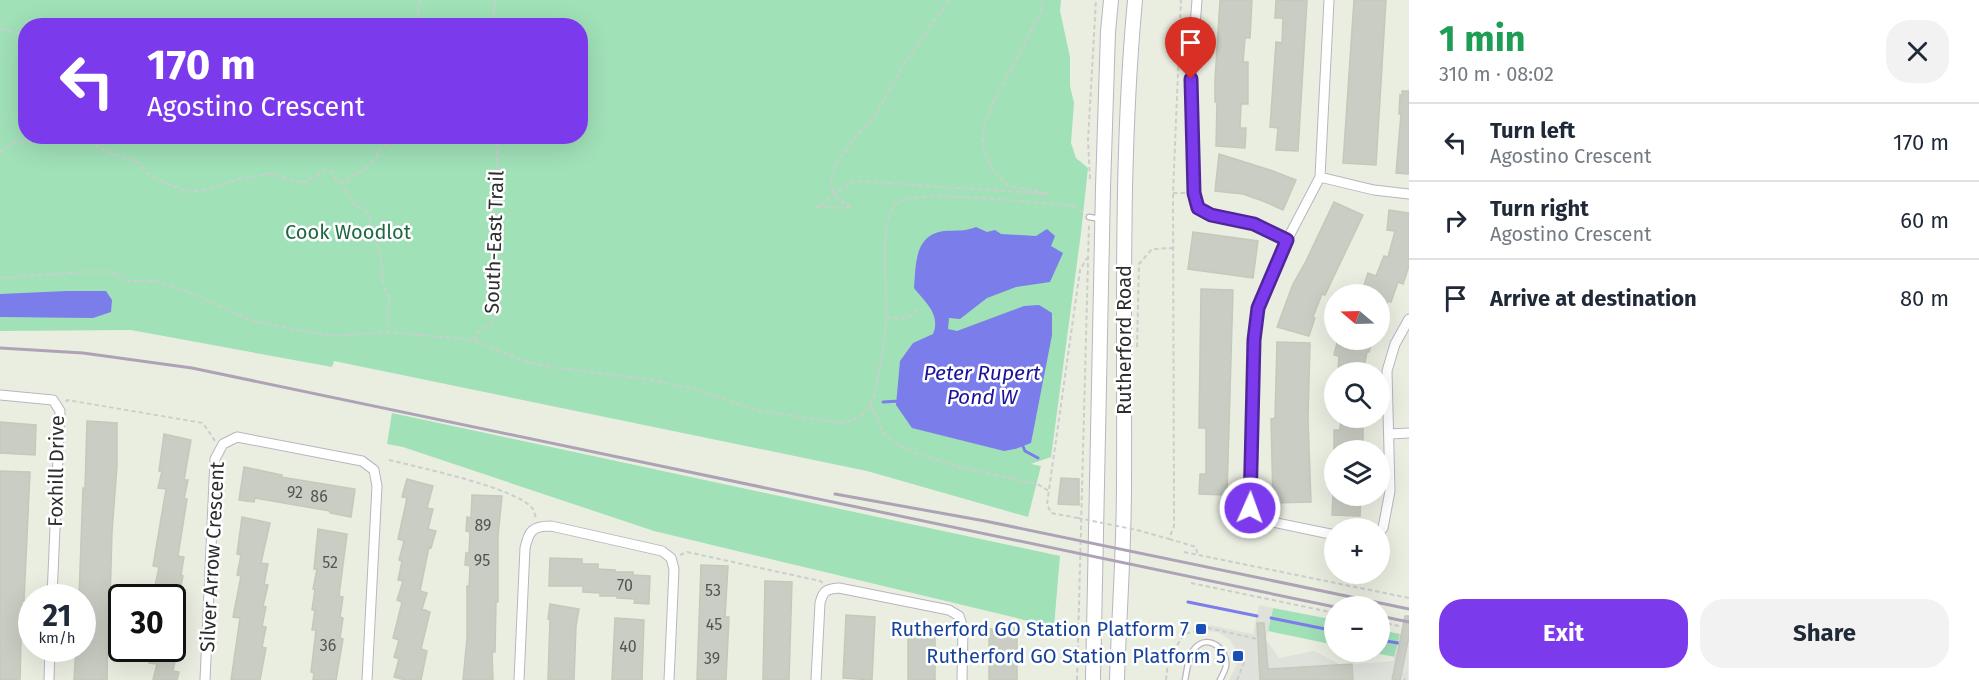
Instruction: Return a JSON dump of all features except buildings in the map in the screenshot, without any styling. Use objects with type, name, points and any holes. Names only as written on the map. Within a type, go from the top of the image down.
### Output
[{"type":"main road","name":"Rutherford Road","points":[[1093,680],[1096,218],[1112,0]]},
{"type":"main road","name":"Rutherford Road","points":[[1117,680],[1124,488],[1126,122],[1135,0]]},
{"type":"street","points":[[1197,0],[1191,79],[1194,193],[1198,208],[1211,215],[1254,224],[1287,240]]},
{"type":"street","points":[[1324,533],[1258,519],[1250,508],[1254,340],[1258,308],[1287,240],[1320,177],[1329,0]]},
{"type":"street","points":[[1320,177],[1374,190],[1409,194]]},
{"type":"street","points":[[1385,518],[1390,491],[1387,371],[1395,344],[1409,319]]},
{"type":"street","name":"Foxhill Drive","points":[[0,395],[53,400],[60,411],[53,584]]},
{"type":"street","points":[[1390,434],[1409,433]]},
{"type":"street","name":"Silver Arrow Crescent","points":[[205,680],[215,459],[223,444],[237,437],[362,461],[374,470],[376,486],[368,680]]},
{"type":"street","points":[[519,680],[525,548],[529,534],[539,526],[551,526],[662,551],[671,558],[674,569],[669,680]]},
{"type":"street","points":[[816,680],[820,603],[823,593],[829,589],[839,588],[949,610],[959,616],[963,628],[962,680]]},
{"type":"street","points":[[49,680],[50,662]]},
{"type":"lane","points":[[1185,680],[1188,662],[1195,648],[1204,643],[1214,643],[1222,649],[1226,665],[1220,680]]},
{"type":"path","points":[[418,18],[420,0]]},
{"type":"path","points":[[493,18],[495,0]]},
{"type":"path","points":[[949,0],[902,68],[876,113],[840,160],[833,173],[832,188],[834,194],[836,198],[852,208],[817,207],[827,202],[834,194],[845,185],[857,181],[1048,194],[1007,185],[992,169],[984,150],[983,139],[984,124],[993,103],[1041,12],[1043,0]]},
{"type":"path","points":[[1090,181],[1088,140],[1096,0]]},
{"type":"path","points":[[1169,539],[1174,526],[1173,193],[1181,0]]},
{"type":"path","points":[[0,29],[18,32]]},
{"type":"path","points":[[0,152],[18,142]]},
{"type":"path","points":[[93,144],[100,149],[138,162],[154,178],[188,192],[204,190],[239,179],[271,174],[307,182],[325,170],[331,171],[337,181],[342,182],[352,202],[370,214],[370,233],[378,249],[382,263],[382,280],[390,300],[387,314],[389,332]]},
{"type":"path","points":[[342,182],[365,169],[387,144]]},
{"type":"path","name":"South-East Trail","points":[[474,340],[478,332],[491,324],[496,310],[493,284],[498,144]]},
{"type":"path","points":[[0,278],[108,272],[128,281],[157,281],[189,292],[250,320],[292,329],[334,336],[389,332],[474,340],[524,361],[555,368],[641,378],[694,389],[756,410],[840,423],[861,417],[875,395],[886,317],[884,266],[887,220],[896,203],[919,197],[940,196],[1076,207],[1096,218],[1088,256],[1077,680]]},
{"type":"path","points":[[1088,256],[1080,270],[1047,504],[1051,513],[1137,530],[1196,547],[1197,553],[1200,554]]},
{"type":"path","points":[[886,317],[904,319],[913,315],[919,307]]},
{"type":"path","points":[[60,411],[67,400],[203,423],[220,448]]},
{"type":"path","points":[[871,404],[887,437],[910,450],[956,465],[1039,485],[1049,491]]},
{"type":"path","points":[[389,460],[459,477],[517,497],[532,508],[539,526]]},
{"type":"path","points":[[671,558],[687,552],[820,581],[829,589]]},
{"type":"path","points":[[1184,552],[1409,598]]},
{"type":"path","points":[[1191,583],[1324,611]]},
{"type":"path","points":[[1390,624],[1409,627],[1398,680]]},
{"type":"path","points":[[1166,680],[1168,660],[1184,634],[1208,628],[1262,640]]},
{"type":"path","points":[[1238,680],[1245,660]]},
{"type":"path","points":[[1397,665],[1405,680]]},
{"type":"green space","name":"Cook Woodlot","points":[[0,0],[1061,0],[1060,11],[1070,57],[1070,86],[1074,103],[1071,143],[1076,158],[1088,168],[1051,457],[1031,464],[1041,466],[1028,517],[867,471],[334,361],[332,367],[131,330],[0,331]]},
{"type":"green space","points":[[392,413],[1060,556],[1054,627],[654,531],[403,447],[387,444]]},
{"type":"green space","points":[[1273,608],[1324,618],[1324,643],[1268,631]]},
{"type":"green space","points":[[1390,632],[1400,634],[1395,657],[1390,656]]},
{"type":"shaded area","points":[[1259,605],[1273,608],[1266,639],[1279,658],[1314,651],[1324,656],[1324,662],[1335,662],[1341,665],[1393,661],[1400,634],[1409,636],[1408,680],[1229,680],[1236,666],[1236,649],[1230,640],[1218,632],[1197,632],[1196,627],[1210,625],[1253,634]]},
{"type":"water","name":"Peter Rupert Pond W","points":[[976,227],[987,232],[995,230],[1001,234],[1036,236],[1047,229],[1055,236],[1051,246],[1063,253],[1050,282],[1016,287],[987,298],[960,319],[949,318],[948,329],[957,331],[1024,306],[1039,305],[1052,313],[1052,335],[1031,443],[1004,451],[912,428],[896,405],[900,361],[913,343],[933,334],[935,327],[934,315],[914,288],[918,252],[927,238],[934,234]]},
{"type":"water","points":[[106,291],[112,300],[111,312],[93,318],[0,317],[0,294]]},
{"type":"waterway","points":[[883,402],[900,401]]},
{"type":"waterway","points":[[1022,444],[1025,451],[1038,458]]},
{"type":"waterway","points":[[1188,602],[1257,616]]},
{"type":"waterway","points":[[1271,618],[1324,629]]},
{"type":"waterway","points":[[1390,642],[1398,643]]},
{"type":"railway","points":[[0,348],[83,353],[192,368],[1324,605]]},
{"type":"railway","points":[[835,494],[985,521],[1409,609]]},
{"type":"railway","points":[[1390,618],[1409,622]]},
{"type":"place","name":"Rutherford GO Station Platform 7","points":[[1201,629]]},
{"type":"place","name":"Rutherford GO Station Platform 5","points":[[1238,656]]},
{"type":"route","points":[[1191,79],[1194,193],[1198,208],[1211,215],[1254,224],[1287,240],[1258,308],[1254,340],[1250,508]]}]
